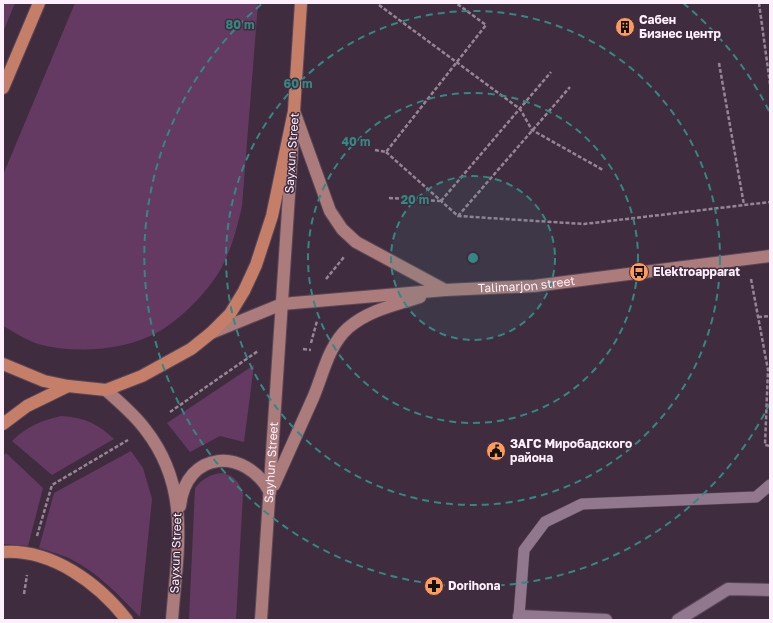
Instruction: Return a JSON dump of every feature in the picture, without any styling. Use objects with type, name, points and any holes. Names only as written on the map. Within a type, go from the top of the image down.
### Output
[{"type":"main road","points":[[3,88],[40,3]]},
{"type":"main road","name":"Sayxun Street","points":[[282,304],[301,3]]},
{"type":"main road","points":[[294,111],[330,211],[342,229],[356,242],[445,290]]},
{"type":"main road","points":[[3,364],[44,381],[68,386],[106,390],[159,368],[191,349],[211,333],[230,314],[244,291],[256,265],[272,216],[294,111]]},
{"type":"main road","name":"Talimarjon street","points":[[211,333],[282,304],[445,290],[534,286],[770,256]]},
{"type":"main road","points":[[270,492],[314,396],[329,355],[347,329],[372,311],[445,290]]},
{"type":"main road","name":"Sayhun Street","points":[[261,620],[282,304]]},
{"type":"main road","points":[[3,424],[28,406],[68,386]]},
{"type":"main road","name":"Sayxun Street","points":[[106,390],[137,419],[162,454],[171,474],[179,518],[172,620]]},
{"type":"main road","points":[[179,518],[181,499],[188,480],[198,469],[214,462],[232,461],[246,466],[260,477],[270,492]]},
{"type":"main road","points":[[3,552],[32,554],[74,572],[100,592],[127,620]]},
{"type":"street","points":[[678,620],[728,588],[770,590]]},
{"type":"street","points":[[519,618],[606,620]]},
{"type":"lane","points":[[519,618],[524,550],[545,522],[582,504],[756,497],[770,485]]},
{"type":"path","points":[[386,152],[486,25],[456,3]]},
{"type":"path","points":[[759,3],[770,84]]},
{"type":"path","points":[[378,5],[520,110],[532,130],[603,170]]},
{"type":"path","points":[[719,63],[744,205]]},
{"type":"path","points":[[440,201],[520,110],[551,72]]},
{"type":"path","points":[[458,216],[570,87]]},
{"type":"path","points":[[375,150],[386,152],[458,216],[584,224],[770,202]]},
{"type":"path","points":[[389,198],[440,201]]},
{"type":"path","points":[[326,279],[347,253]]},
{"type":"path","points":[[747,259],[768,370],[764,445],[770,446]]},
{"type":"path","points":[[309,350],[323,300]]},
{"type":"path","points":[[758,317],[770,316]]},
{"type":"path","points":[[170,412],[259,350]]},
{"type":"path","points":[[35,542],[52,485],[130,439]]},
{"type":"path","points":[[24,594],[28,574]]},
{"type":"shaded area","points":[[3,3],[15,3],[3,32]]},
{"type":"shaded area","points":[[75,3],[258,3],[242,206],[233,240],[219,272],[193,304],[177,319],[160,331],[146,338],[116,347],[84,350],[38,344],[3,326],[3,175]]},
{"type":"shaded area","points":[[254,365],[244,442],[220,436],[190,452],[167,423]]},
{"type":"shaded area","points":[[61,416],[77,418],[90,422],[102,429],[114,439],[52,475],[12,441],[35,425]]},
{"type":"shaded area","points":[[131,451],[143,468],[152,499],[140,617],[116,592],[89,570],[69,558],[39,548],[54,493]]},
{"type":"shaded area","points":[[6,453],[43,488],[28,546],[3,544],[3,456]]},
{"type":"shaded area","points":[[222,473],[233,477],[243,493],[236,620],[189,620],[195,488],[201,482],[214,474]]},
{"type":"place","name":"Сабен Бизнес центр","points":[[625,27]]},
{"type":"place","name":"Elektroapparat","points":[[639,272]]},
{"type":"place","name":"ЗАГС Миробадского района","points":[[496,451]]},
{"type":"place","name":"Dorihona","points":[[434,586]]}]
